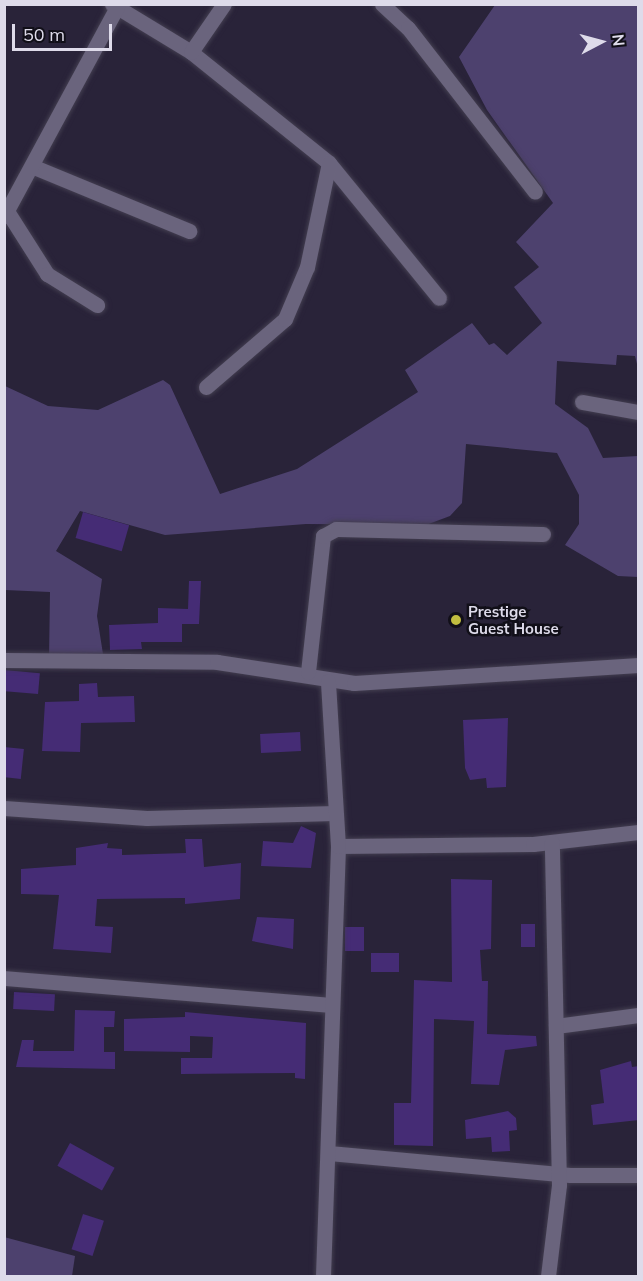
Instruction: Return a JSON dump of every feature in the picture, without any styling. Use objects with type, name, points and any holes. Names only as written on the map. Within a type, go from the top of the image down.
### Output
[{"type":"street","points":[[191,52],[224,4]]},
{"type":"street","points":[[382,4],[408,28],[535,192]]},
{"type":"street","points":[[98,305],[47,274],[6,214],[34,167],[115,6],[191,52],[329,163],[439,298]]},
{"type":"street","points":[[206,387],[285,319],[307,267],[329,163]]},
{"type":"street","points":[[34,167],[189,231]]},
{"type":"street","points":[[582,402],[639,412]]},
{"type":"street","points":[[308,672],[323,536],[336,529],[543,534]]},
{"type":"street","points":[[4,660],[217,662],[308,672],[328,681],[501,676],[639,665]]},
{"type":"street","points":[[323,1276],[329,1153],[330,1005],[338,846],[328,681]]},
{"type":"street","points":[[4,808],[147,818],[335,813]]},
{"type":"street","points":[[338,846],[552,842],[639,832]]},
{"type":"street","points":[[548,1276],[559,1174],[552,842]]},
{"type":"street","points":[[4,978],[330,1005]]},
{"type":"street","points":[[556,1026],[639,1015]]},
{"type":"street","points":[[329,1153],[559,1174],[639,1175]]},
{"type":"shaded area","points":[[495,5],[638,5],[638,368],[635,356],[617,355],[616,365],[557,361],[555,404],[588,428],[603,458],[638,456],[638,577],[618,576],[565,545],[579,524],[579,495],[557,453],[466,444],[462,503],[450,516],[426,525],[306,524],[165,535],[80,511],[56,551],[102,579],[97,616],[103,654],[49,658],[50,592],[5,590],[5,386],[48,406],[98,410],[163,380],[170,385],[220,494],[297,469],[418,392],[405,370],[472,323],[489,345],[494,343],[507,355],[542,323],[514,287],[539,267],[516,242],[553,203],[487,110],[459,57]]},
{"type":"shaded area","points":[[4,1237],[75,1256],[72,1276],[5,1276]]},
{"type":"building","points":[[83,512],[129,525],[122,551],[76,538]]},
{"type":"building","points":[[189,581],[201,581],[199,624],[182,624],[182,642],[141,642],[142,649],[110,650],[109,625],[158,623],[158,608],[188,609]]},
{"type":"building","points":[[4,670],[40,673],[38,694],[4,691]]},
{"type":"building","points":[[97,683],[98,697],[134,696],[135,722],[81,723],[80,752],[42,751],[45,702],[79,701],[79,684]]},
{"type":"building","points":[[508,718],[506,787],[487,788],[486,778],[470,780],[465,768],[463,720]]},
{"type":"building","points":[[300,732],[301,751],[261,753],[260,734]]},
{"type":"building","points":[[4,747],[24,749],[21,779],[4,777]]},
{"type":"building","points":[[301,826],[316,833],[311,868],[261,866],[263,841],[293,843]]},
{"type":"building","points":[[185,839],[202,839],[204,867],[241,863],[240,899],[185,904],[185,898],[97,899],[95,926],[113,927],[111,953],[53,949],[59,895],[21,894],[21,869],[76,865],[76,848],[108,843],[107,848],[122,849],[122,855],[186,853]]},
{"type":"building","points":[[451,879],[492,880],[491,949],[480,950],[482,981],[488,981],[487,1034],[536,1036],[537,1046],[505,1050],[499,1085],[471,1084],[474,1021],[434,1019],[433,1146],[394,1145],[394,1103],[411,1103],[414,980],[452,982]]},
{"type":"building","points":[[257,917],[294,919],[293,949],[252,941]]},
{"type":"building","points":[[521,924],[535,924],[535,947],[521,947]]},
{"type":"building","points":[[345,927],[364,927],[364,951],[345,951]]},
{"type":"building","points":[[371,953],[399,953],[399,972],[371,972]]},
{"type":"building","points":[[14,992],[55,994],[54,1011],[13,1009]]},
{"type":"building","points":[[75,1010],[115,1011],[114,1027],[104,1027],[104,1052],[115,1052],[115,1069],[16,1067],[22,1040],[34,1040],[33,1051],[74,1051]]},
{"type":"building","points":[[185,1012],[306,1023],[305,1079],[295,1078],[295,1073],[181,1074],[181,1058],[212,1058],[213,1037],[190,1036],[190,1052],[124,1051],[124,1019],[185,1017]]},
{"type":"building","points":[[631,1061],[632,1067],[639,1066],[639,1120],[593,1125],[591,1105],[604,1103],[600,1070]]},
{"type":"building","points":[[508,1111],[516,1118],[517,1130],[509,1131],[510,1151],[492,1152],[491,1137],[466,1139],[465,1120]]},
{"type":"building","points":[[70,1143],[115,1168],[102,1190],[57,1166]]},
{"type":"building","points":[[83,1214],[104,1221],[92,1256],[72,1249]]},
{"type":"place","name":"Prestige Guest House","points":[[456,620]]}]
